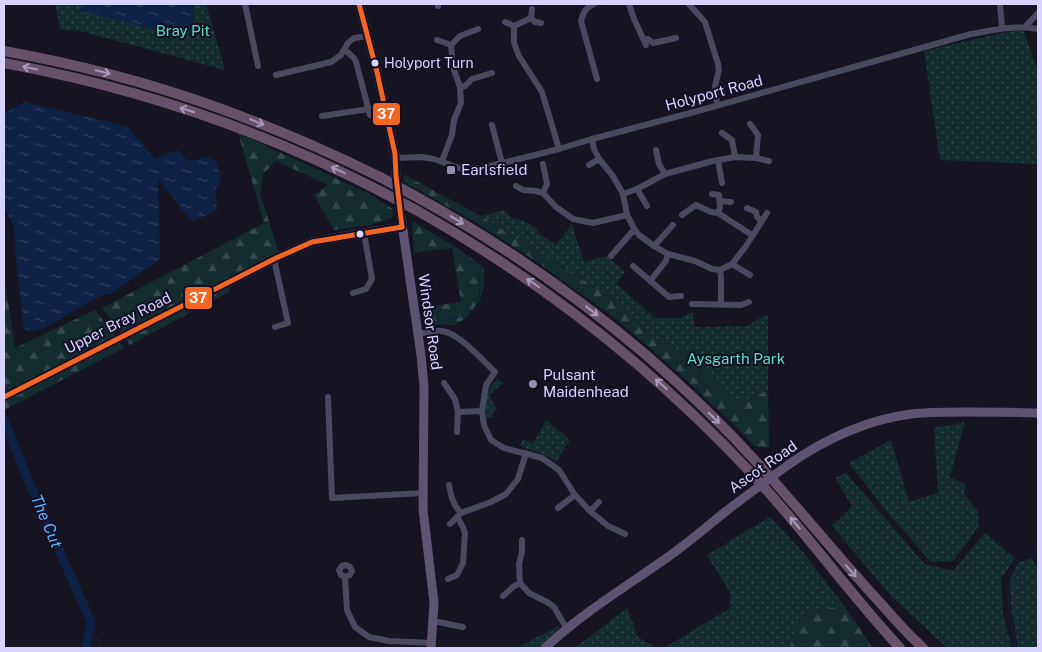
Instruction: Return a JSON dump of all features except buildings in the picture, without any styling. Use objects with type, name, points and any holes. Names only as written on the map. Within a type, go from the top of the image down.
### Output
[{"type":"highway","points":[[4,51],[108,74],[203,102],[255,121],[380,177],[483,236],[555,284],[665,372],[715,419],[761,467],[853,574],[923,648]]},
{"type":"highway","points":[[4,63],[59,74],[140,95],[200,114],[259,136],[298,152],[382,192],[458,234],[567,308],[632,359],[674,396],[733,454],[769,493],[859,602],[900,648]]},
{"type":"highway","points":[[821,554],[908,648]]},
{"type":"highway","points":[[888,612],[932,648]]},
{"type":"main road","name":"Windsor Road","points":[[359,4],[377,72],[396,158],[396,176],[402,228],[424,378],[423,493],[424,526],[433,596],[434,621],[431,646]]},
{"type":"main road","name":"Upper Bray Road","points":[[4,396],[274,259],[312,242],[402,228]]},
{"type":"main road","name":"Ascot Road","points":[[545,648],[788,466],[818,446],[843,434],[868,424],[912,414],[938,412],[1038,413]]},
{"type":"street","points":[[245,4],[253,57],[258,66]]},
{"type":"street","points":[[594,4],[590,5],[583,13],[581,21],[597,79]]},
{"type":"street","points":[[629,4],[645,43],[648,39],[653,43],[676,38]]},
{"type":"street","points":[[689,4],[705,22],[718,64],[719,70],[716,86],[718,105]]},
{"type":"street","points":[[1000,4],[1002,28]]},
{"type":"street","points":[[531,18],[532,9]]},
{"type":"street","points":[[1025,27],[1038,13]]},
{"type":"street","points":[[531,18],[535,22],[541,23]]},
{"type":"street","points":[[505,22],[514,26],[531,18]]},
{"type":"street","points":[[514,26],[514,43],[518,56],[542,92],[559,149]]},
{"type":"street","name":"Holyport Road","points":[[396,158],[422,157],[459,168],[482,168],[559,149],[971,34],[1002,28],[1025,27],[1038,29]]},
{"type":"street","points":[[442,162],[461,103],[460,87],[453,68],[451,45],[460,36],[478,29]]},
{"type":"street","points":[[276,75],[331,62],[341,55],[348,43],[354,38],[368,36]]},
{"type":"street","points":[[437,40],[451,45]]},
{"type":"street","points":[[327,116],[369,112],[356,62],[345,50]]},
{"type":"street","points":[[460,87],[465,86],[472,79],[492,73]]},
{"type":"street","points":[[750,124],[758,135],[756,158]]},
{"type":"street","points":[[491,127],[502,163]]},
{"type":"street","points":[[722,133],[732,140],[735,157]]},
{"type":"street","points":[[592,139],[599,159],[613,176],[623,194],[627,215],[635,230],[654,246],[668,254],[720,270],[732,264],[767,213]]},
{"type":"street","points":[[656,150],[659,164],[665,174]]},
{"type":"street","points":[[623,194],[637,189],[665,174],[718,160],[735,157],[769,161]]},
{"type":"street","points":[[589,165],[599,159]]},
{"type":"street","points":[[718,160],[722,183]]},
{"type":"street","points":[[543,164],[547,184],[543,193]]},
{"type":"street","points":[[516,186],[523,190],[543,193],[556,207],[573,219],[594,223],[627,215]]},
{"type":"street","points":[[637,189],[647,206]]},
{"type":"street","points":[[712,194],[719,195],[720,208],[718,213]]},
{"type":"street","points":[[720,201],[732,202]]},
{"type":"street","points":[[682,215],[696,205],[718,213],[752,235]]},
{"type":"street","points":[[747,208],[756,212],[757,217],[762,221]]},
{"type":"street","points":[[654,246],[673,225]]},
{"type":"street","points":[[612,256],[635,230]]},
{"type":"street","points":[[353,293],[366,289],[372,279],[364,233]]},
{"type":"street","points":[[650,281],[666,261],[668,254]]},
{"type":"street","points":[[274,259],[288,323],[275,327]]},
{"type":"street","points":[[732,264],[750,275]]},
{"type":"street","points":[[633,266],[669,297],[681,296]]},
{"type":"street","points":[[720,270],[721,304]]},
{"type":"street","points":[[692,304],[741,304],[749,302]]},
{"type":"street","points":[[418,334],[443,331],[457,338],[495,372],[486,385],[482,411],[484,425],[492,440],[504,448],[542,458],[559,470],[575,495],[590,512],[620,534]]},
{"type":"street","points":[[444,383],[455,399],[458,412],[456,432]]},
{"type":"street","points":[[328,397],[332,498],[423,493]]},
{"type":"street","points":[[458,412],[482,411]]},
{"type":"street","points":[[450,524],[459,515],[506,494],[518,479],[526,453]]},
{"type":"street","points":[[448,579],[457,575],[466,555],[465,533],[449,485]]},
{"type":"street","points":[[558,508],[575,495]]},
{"type":"street","points":[[590,512],[599,502]]},
{"type":"street","points":[[522,540],[525,552],[519,564],[520,583],[529,593],[547,602],[554,608],[568,629]]},
{"type":"street","points":[[345,577],[347,610],[355,627],[369,638],[431,646]]},
{"type":"street","points":[[503,596],[520,583]]},
{"type":"street","points":[[434,621],[463,627]]},
{"type":"green space","name":"Bray Pit","points":[[55,4],[206,4],[225,70],[84,32],[60,29]]},
{"type":"green space","points":[[1023,30],[1038,70],[1038,164],[940,160],[924,51],[1001,33]]},
{"type":"green space","points":[[238,133],[368,193],[393,209],[392,218],[371,225],[334,230],[314,195],[328,185],[276,161],[263,174],[260,193],[279,253],[228,278],[229,292],[130,345],[102,308],[264,223]]},
{"type":"green space","points":[[403,174],[481,216],[605,294],[658,340],[684,353],[720,389],[744,403],[768,390],[769,447],[755,447],[673,368],[615,318],[534,260],[475,222],[404,182]]},
{"type":"green space","name":"Aysgarth Park","points":[[504,210],[512,218],[525,221],[556,245],[572,224],[584,262],[607,256],[625,272],[617,284],[655,318],[681,318],[688,313],[693,313],[694,327],[747,326],[765,315],[768,316],[768,390],[744,403],[720,389],[684,353],[658,340],[605,294],[481,216]]},
{"type":"green space","points":[[412,221],[454,246],[484,267],[484,287],[480,300],[464,319],[455,325],[426,324],[423,307],[461,302],[452,248],[414,253]]},
{"type":"green space","points":[[4,275],[15,348],[95,310],[124,348],[4,410]]},
{"type":"green space","points":[[497,379],[503,383],[489,395],[497,410],[492,413],[493,418],[486,417],[488,392]]},
{"type":"green space","points":[[546,420],[570,440],[556,462],[549,457],[520,446],[523,439],[533,444]]},
{"type":"green space","points":[[965,422],[950,477],[966,485],[964,494],[978,511],[979,526],[953,561],[931,562],[886,511],[849,463],[891,440],[909,502],[938,493],[934,428]]},
{"type":"green space","points":[[846,473],[925,564],[953,571],[985,533],[1015,558],[1001,579],[1003,613],[1012,648],[947,648],[889,594],[832,526],[852,506],[835,478]]},
{"type":"green space","points":[[770,517],[804,553],[845,607],[815,609],[801,619],[790,648],[664,648],[730,608],[731,594],[707,555]]},
{"type":"green space","points":[[1031,558],[1038,567],[1038,648],[1018,648],[1011,605],[1010,579],[1018,563]]},
{"type":"green space","points":[[845,607],[873,648],[790,648],[801,619],[815,609]]},
{"type":"green space","points":[[627,608],[638,637],[657,648],[575,648]]},
{"type":"green space","points":[[559,626],[538,648],[523,648],[520,646]]},
{"type":"water","points":[[91,4],[193,4],[193,25],[189,32],[180,37],[90,13],[84,14],[81,11],[84,6]]},
{"type":"water","points":[[24,102],[129,128],[155,159],[178,150],[188,161],[210,157],[217,163],[221,179],[215,191],[217,210],[192,222],[158,179],[160,259],[110,295],[104,294],[53,323],[33,332],[24,329],[14,227],[4,206],[4,114]]},
{"type":"waterway","points":[[431,324],[463,315],[475,307],[480,281],[472,263]]},
{"type":"waterway","name":"The Cut","points":[[4,420],[28,480],[91,622],[86,648]]},
{"type":"waterway","points":[[1015,648],[1007,590],[1033,552],[1038,549]]},
{"type":"waterway","name":"The Cut","points":[[91,622],[101,648]]},
{"type":"transit line","name":"37","points":[[359,4],[377,72],[395,154],[402,227]]},
{"type":"transit line","name":"37","points":[[4,397],[274,259],[312,242],[402,227]]},
{"type":"place","name":"Holyport Turn","points":[[375,63]]},
{"type":"place","name":"Earlsfield","points":[[451,170]]},
{"type":"place","name":"Pulsant Maidenhead","points":[[533,384]]}]
